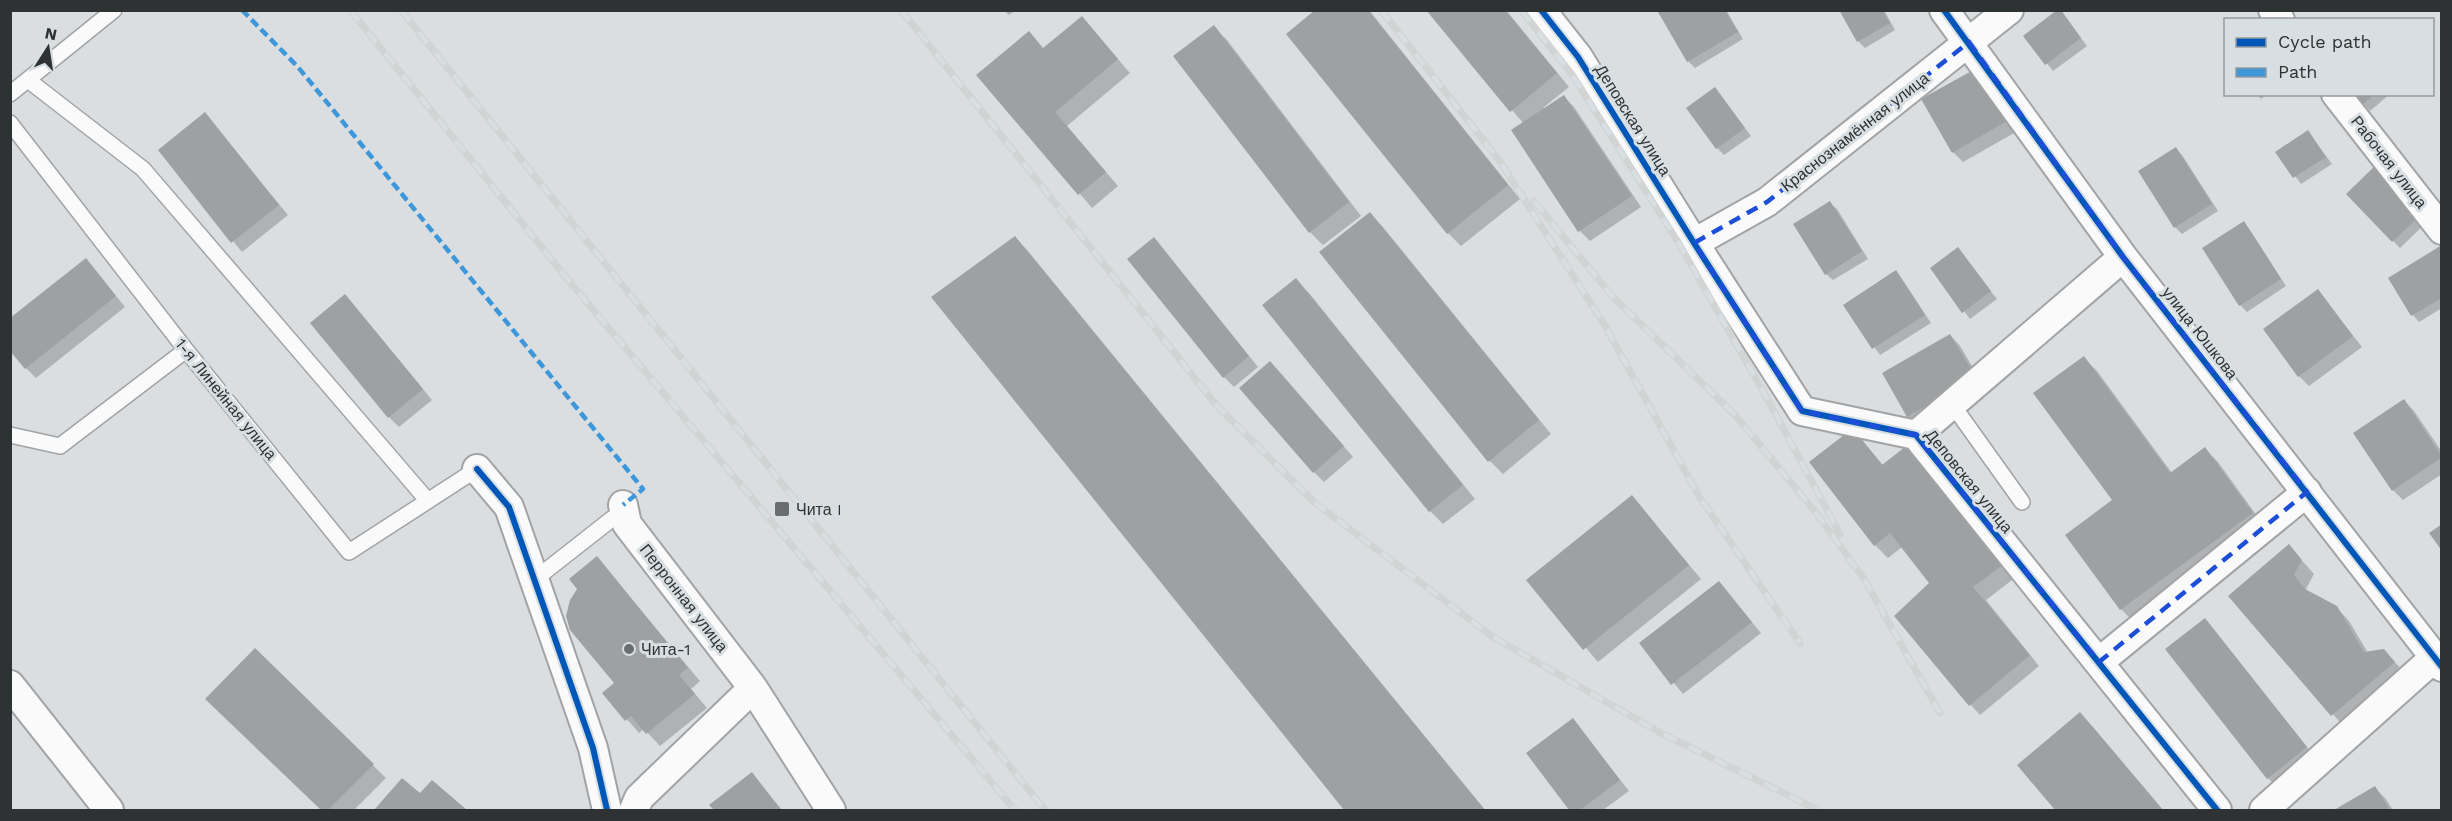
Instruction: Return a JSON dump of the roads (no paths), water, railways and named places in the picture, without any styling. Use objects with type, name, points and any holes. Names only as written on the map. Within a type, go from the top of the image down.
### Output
[{"type":"street","name":"Деповская улица","points":[[1541,10],[1578,57],[1802,411],[1916,435],[2217,810]]},
{"type":"street","name":"улица Юшкова","points":[[1944,10],[2123,257],[2438,663]]},
{"type":"street","name":"Краснознамённая улица","points":[[1694,243],[1767,202],[2009,10]]},
{"type":"street","name":"Рабочая улица","points":[[2338,96],[2442,230]]},
{"type":"street","points":[[1916,435],[2123,257]]},
{"type":"street","points":[[477,469],[509,507],[593,748],[607,810]]},
{"type":"street","points":[[2099,662],[2307,492]]},
{"type":"street","name":"Перронная улица","points":[[625,514],[753,688],[831,810]]},
{"type":"street","points":[[2264,810],[2438,663]]},
{"type":"street","points":[[10,685],[110,810]]},
{"type":"street","points":[[634,810],[639,798],[753,688]]},
{"type":"lane","points":[[10,94],[114,10]]},
{"type":"lane","points":[[28,80],[143,169],[428,501]]},
{"type":"lane","name":"1-я Линейная улица","points":[[10,123],[186,350],[349,552],[477,469]]},
{"type":"lane","points":[[10,435],[60,446],[186,350]]},
{"type":"lane","points":[[1952,404],[2022,502]]},
{"type":"lane","points":[[534,580],[613,518],[625,514]]},
{"type":"railway","points":[[350,10],[574,287],[1015,810]]},
{"type":"railway","points":[[401,10],[1045,810]]},
{"type":"railway","points":[[901,10],[1217,406],[1314,502],[1493,637],[1659,732],[1818,810]]},
{"type":"railway","points":[[1381,10],[1499,160],[1604,324],[1700,498],[1800,643]]},
{"type":"railway","points":[[1521,10],[1573,76],[1678,242],[1768,400],[1840,534]]},
{"type":"railway","points":[[1534,201],[1612,296],[1736,416],[1817,514],[1864,579],[1940,713]]},
{"type":"place","name":"Чита I","points":[[782,509]]},
{"type":"place","name":"Чита-1","points":[[629,649]]}]
